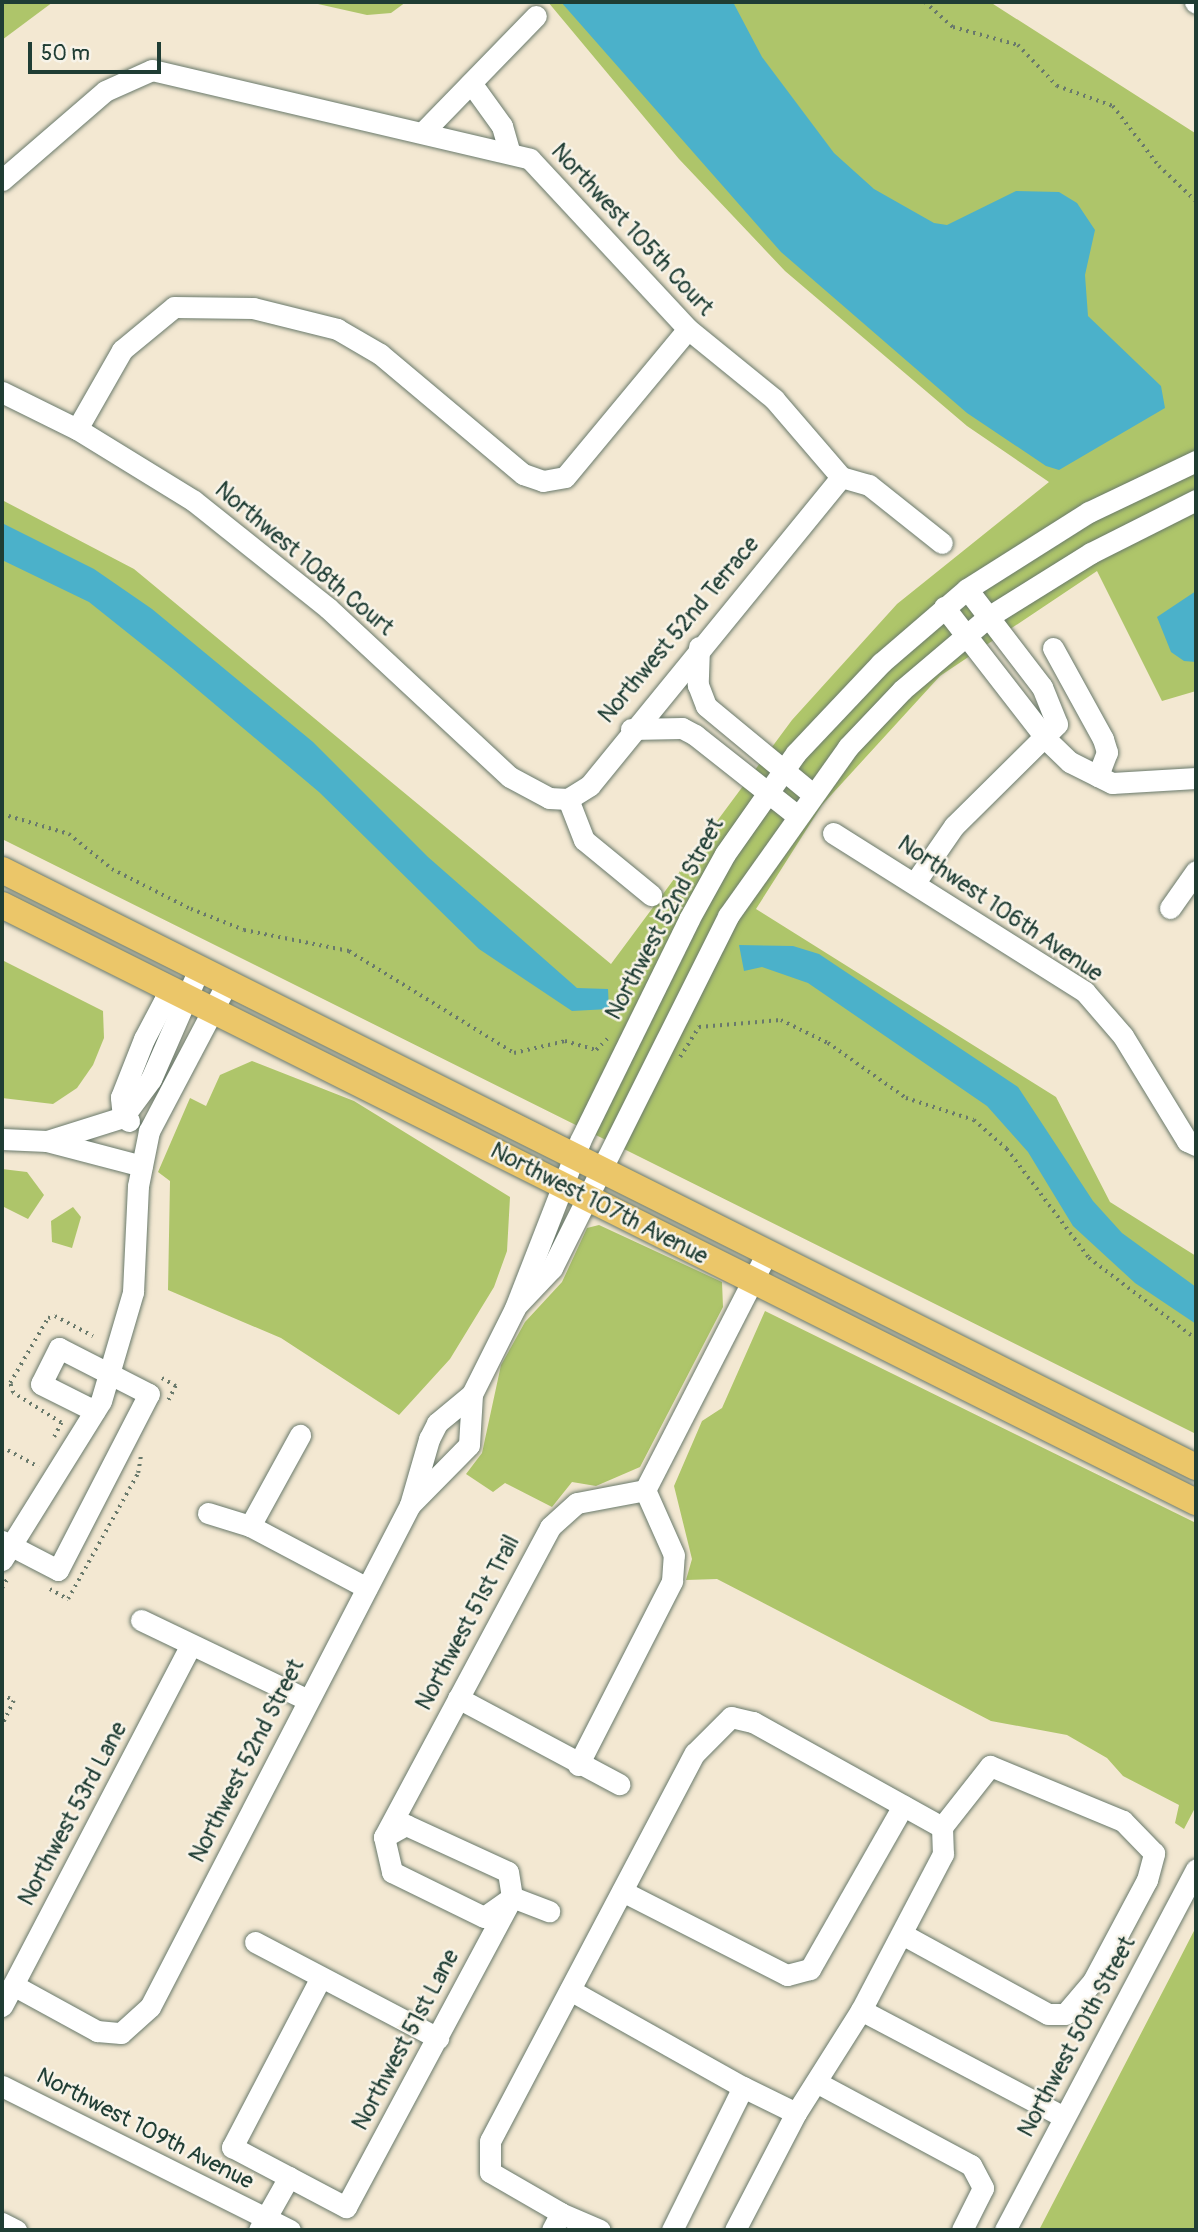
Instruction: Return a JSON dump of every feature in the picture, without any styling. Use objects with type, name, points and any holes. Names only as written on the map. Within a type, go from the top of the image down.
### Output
[{"type":"main road","name":"Northwest 107th Avenue","points":[[2,870],[1196,1467]]},
{"type":"main road","name":"Northwest 107th Avenue","points":[[2,905],[1196,1502]]},
{"type":"street","points":[[425,131],[536,16]]},
{"type":"street","name":"Northwest 105th Court","points":[[2,180],[124,79],[175,71],[509,151],[546,169],[688,329],[774,399],[841,477],[869,485],[942,542]]},
{"type":"street","points":[[471,83],[502,126],[509,151]]},
{"type":"street","points":[[77,429],[122,350],[174,307],[253,308],[337,329],[380,354],[523,474],[543,481],[565,477],[688,329]]},
{"type":"street","name":"Northwest 108th Court","points":[[2,392],[77,429],[194,501],[328,608],[510,778],[559,798]]},
{"type":"street","name":"Northwest 52nd Street","points":[[13,1985],[97,2031],[121,2034],[150,2007],[410,1504],[423,1452],[437,1423],[471,1394],[515,1307],[552,1268],[576,1193],[575,1157],[702,894],[783,771],[850,694],[967,589],[1080,517],[1196,461]]},
{"type":"street","name":"Northwest 52nd Terrace","points":[[559,798],[590,785],[665,686],[841,477]]},
{"type":"street","name":"Northwest 52nd Street","points":[[576,1193],[599,1169],[728,916],[795,814],[875,717],[988,617],[1091,553],[1196,500]]},
{"type":"street","points":[[916,881],[954,826],[1046,740],[1057,715],[1036,680],[967,589]]},
{"type":"street","points":[[944,607],[1046,740],[1098,776],[1112,783],[1196,778]]},
{"type":"street","points":[[688,731],[707,705],[699,647]]},
{"type":"street","points":[[1052,648],[1103,739],[1107,752],[1098,776]]},
{"type":"street","points":[[1014,697],[1036,680]]},
{"type":"street","points":[[665,686],[707,705],[811,793]]},
{"type":"street","points":[[665,686],[688,731],[795,814]]},
{"type":"street","points":[[631,729],[688,731]]},
{"type":"street","points":[[559,798],[584,840],[651,895]]},
{"type":"street","name":"Northwest 106th Avenue","points":[[833,833],[916,881],[1085,992],[1123,1036],[1187,1141],[1196,1145]]},
{"type":"street","points":[[1170,908],[1196,871]]},
{"type":"street","points":[[47,1141],[122,1117],[151,1079],[184,1012],[183,996],[200,969]]},
{"type":"street","points":[[95,1411],[41,1384],[59,1348],[110,1374],[149,1394],[58,1570],[5,1549],[95,1411],[110,1374],[133,1292],[142,1166],[149,1131],[227,983]]},
{"type":"street","points":[[122,1117],[121,1097],[144,1039],[164,1001],[183,996]]},
{"type":"street","points":[[151,1079],[171,1090]]},
{"type":"street","points":[[122,1117],[149,1131]]},
{"type":"street","points":[[2,1139],[47,1141],[142,1166]]},
{"type":"street","points":[[578,1765],[672,1581],[674,1555],[645,1490],[767,1253]]},
{"type":"street","name":"Northwest 52nd Street","points":[[410,1504],[451,1468],[469,1446],[471,1394]]},
{"type":"street","points":[[250,1526],[300,1435]]},
{"type":"street","points":[[423,1452],[451,1468]]},
{"type":"street","name":"Northwest 51st Trail","points":[[384,1837],[550,1527],[577,1503],[645,1490]]},
{"type":"street","points":[[208,1513],[250,1526],[367,1588]]},
{"type":"street","points":[[141,1620],[308,1700]]},
{"type":"street","name":"Northwest 53rd Lane","points":[[2,2006],[191,1645]]},
{"type":"street","points":[[458,1698],[578,1765],[619,1784]]},
{"type":"street","points":[[600,2230],[556,2221],[500,2180],[486,2157],[570,1990],[695,1753],[731,1717],[753,1722],[942,1827]]},
{"type":"street","points":[[734,2230],[796,2113],[861,2010],[902,1934],[943,1854],[942,1827],[990,1766],[1123,1821],[1154,1853],[1147,1880],[1093,1981],[1065,2014],[1048,2014],[902,1934]]},
{"type":"street","points":[[622,1891],[787,1975],[810,1969],[904,1805]]},
{"type":"street","points":[[406,1825],[508,1872],[512,1897],[484,1917],[392,1872],[384,1837],[406,1825]]},
{"type":"street","name":"Northwest 50th Street","points":[[1005,2230],[1196,1869]]},
{"type":"street","points":[[512,1897],[549,1911]]},
{"type":"street","name":"Northwest 51st Lane","points":[[289,2177],[346,2207],[512,1897]]},
{"type":"street","points":[[255,1942],[320,1979],[438,2038]]},
{"type":"street","points":[[289,2177],[232,2147],[320,1979]]},
{"type":"street","points":[[570,1990],[743,2087],[796,2113]]},
{"type":"street","points":[[861,2010],[1064,2117]]},
{"type":"street","points":[[816,2082],[976,2171],[983,2188],[962,2230]]},
{"type":"street","name":"Northwest 109th Avenue","points":[[2,2086],[262,2224],[290,2230]]},
{"type":"street","points":[[672,2230],[743,2087]]},
{"type":"street","name":"Northwest 109th Avenue","points":[[262,2224],[289,2177]]},
{"type":"street","points":[[2,2223],[16,2230]]},
{"type":"path","points":[[925,2],[953,27],[1018,44],[1057,86],[1113,106],[1159,166],[1196,201]]},
{"type":"path","points":[[2,814],[69,834],[112,869],[212,918],[349,951],[514,1053],[565,1041],[596,1050]]},
{"type":"path","points":[[687,1053],[699,1027],[780,1020],[828,1043],[906,1098],[974,1119],[1007,1149],[1089,1258],[1196,1339]]},
{"type":"path","points":[[2,1447],[39,1467]]},
{"type":"path","points":[[2,1695],[15,1702],[2,1726]]},
{"type":"green space","points":[[2,2],[53,2],[2,40]]},
{"type":"green space","points":[[309,2],[406,2],[391,13],[367,15]]},
{"type":"green space","points":[[548,2],[990,2],[1195,133],[1196,691],[1162,701],[1097,571],[940,676],[822,805],[756,909],[1056,1097],[1110,1202],[1196,1256],[1196,1434],[2,839],[2,500],[134,569],[611,964],[792,720],[897,604],[1049,482],[967,426],[785,271],[679,159]]},
{"type":"green space","points":[[2,960],[103,1011],[104,1038],[93,1065],[77,1088],[53,1104],[2,1098]]},
{"type":"green space","points":[[252,1061],[354,1101],[510,1197],[507,1251],[494,1287],[450,1359],[399,1415],[281,1338],[168,1290],[170,1181],[158,1172],[190,1098],[206,1106],[220,1075]]},
{"type":"green space","points":[[2,1169],[27,1172],[44,1195],[28,1219],[2,1206]]},
{"type":"green space","points":[[73,1207],[81,1217],[72,1248],[52,1242],[51,1221]]},
{"type":"green space","points":[[599,1225],[722,1282],[723,1307],[640,1467],[596,1486],[572,1482],[552,1507],[505,1483],[493,1492],[466,1474],[482,1453],[501,1365],[525,1322],[562,1282],[587,1228]]},
{"type":"green space","points":[[765,1311],[1196,1523],[1196,1806],[1184,1829],[1175,1823],[1179,1805],[1123,1776],[1107,1758],[1067,1735],[991,1721],[717,1579],[686,1580],[692,1559],[674,1486],[702,1421],[722,1408]]},
{"type":"green space","points":[[1196,1927],[1196,2230],[1039,2230],[1177,1964]]},
{"type":"water","points":[[561,2],[733,2],[762,57],[834,153],[874,189],[934,223],[947,225],[1016,191],[1059,192],[1077,203],[1095,230],[1085,275],[1088,316],[1161,386],[1165,408],[1059,470],[1046,466],[967,413],[781,252]]},
{"type":"water","points":[[2,523],[94,569],[152,609],[313,742],[428,857],[577,988],[608,989],[609,1009],[572,1011],[479,949],[319,792],[173,669],[89,602],[2,560]]},
{"type":"water","points":[[1196,591],[1196,662],[1184,661],[1171,652],[1157,617]]},
{"type":"water","points":[[739,945],[793,946],[819,954],[1018,1087],[1093,1201],[1122,1233],[1196,1287],[1196,1324],[1135,1283],[1073,1226],[1028,1152],[987,1106],[808,983],[762,967],[744,971]]}]
